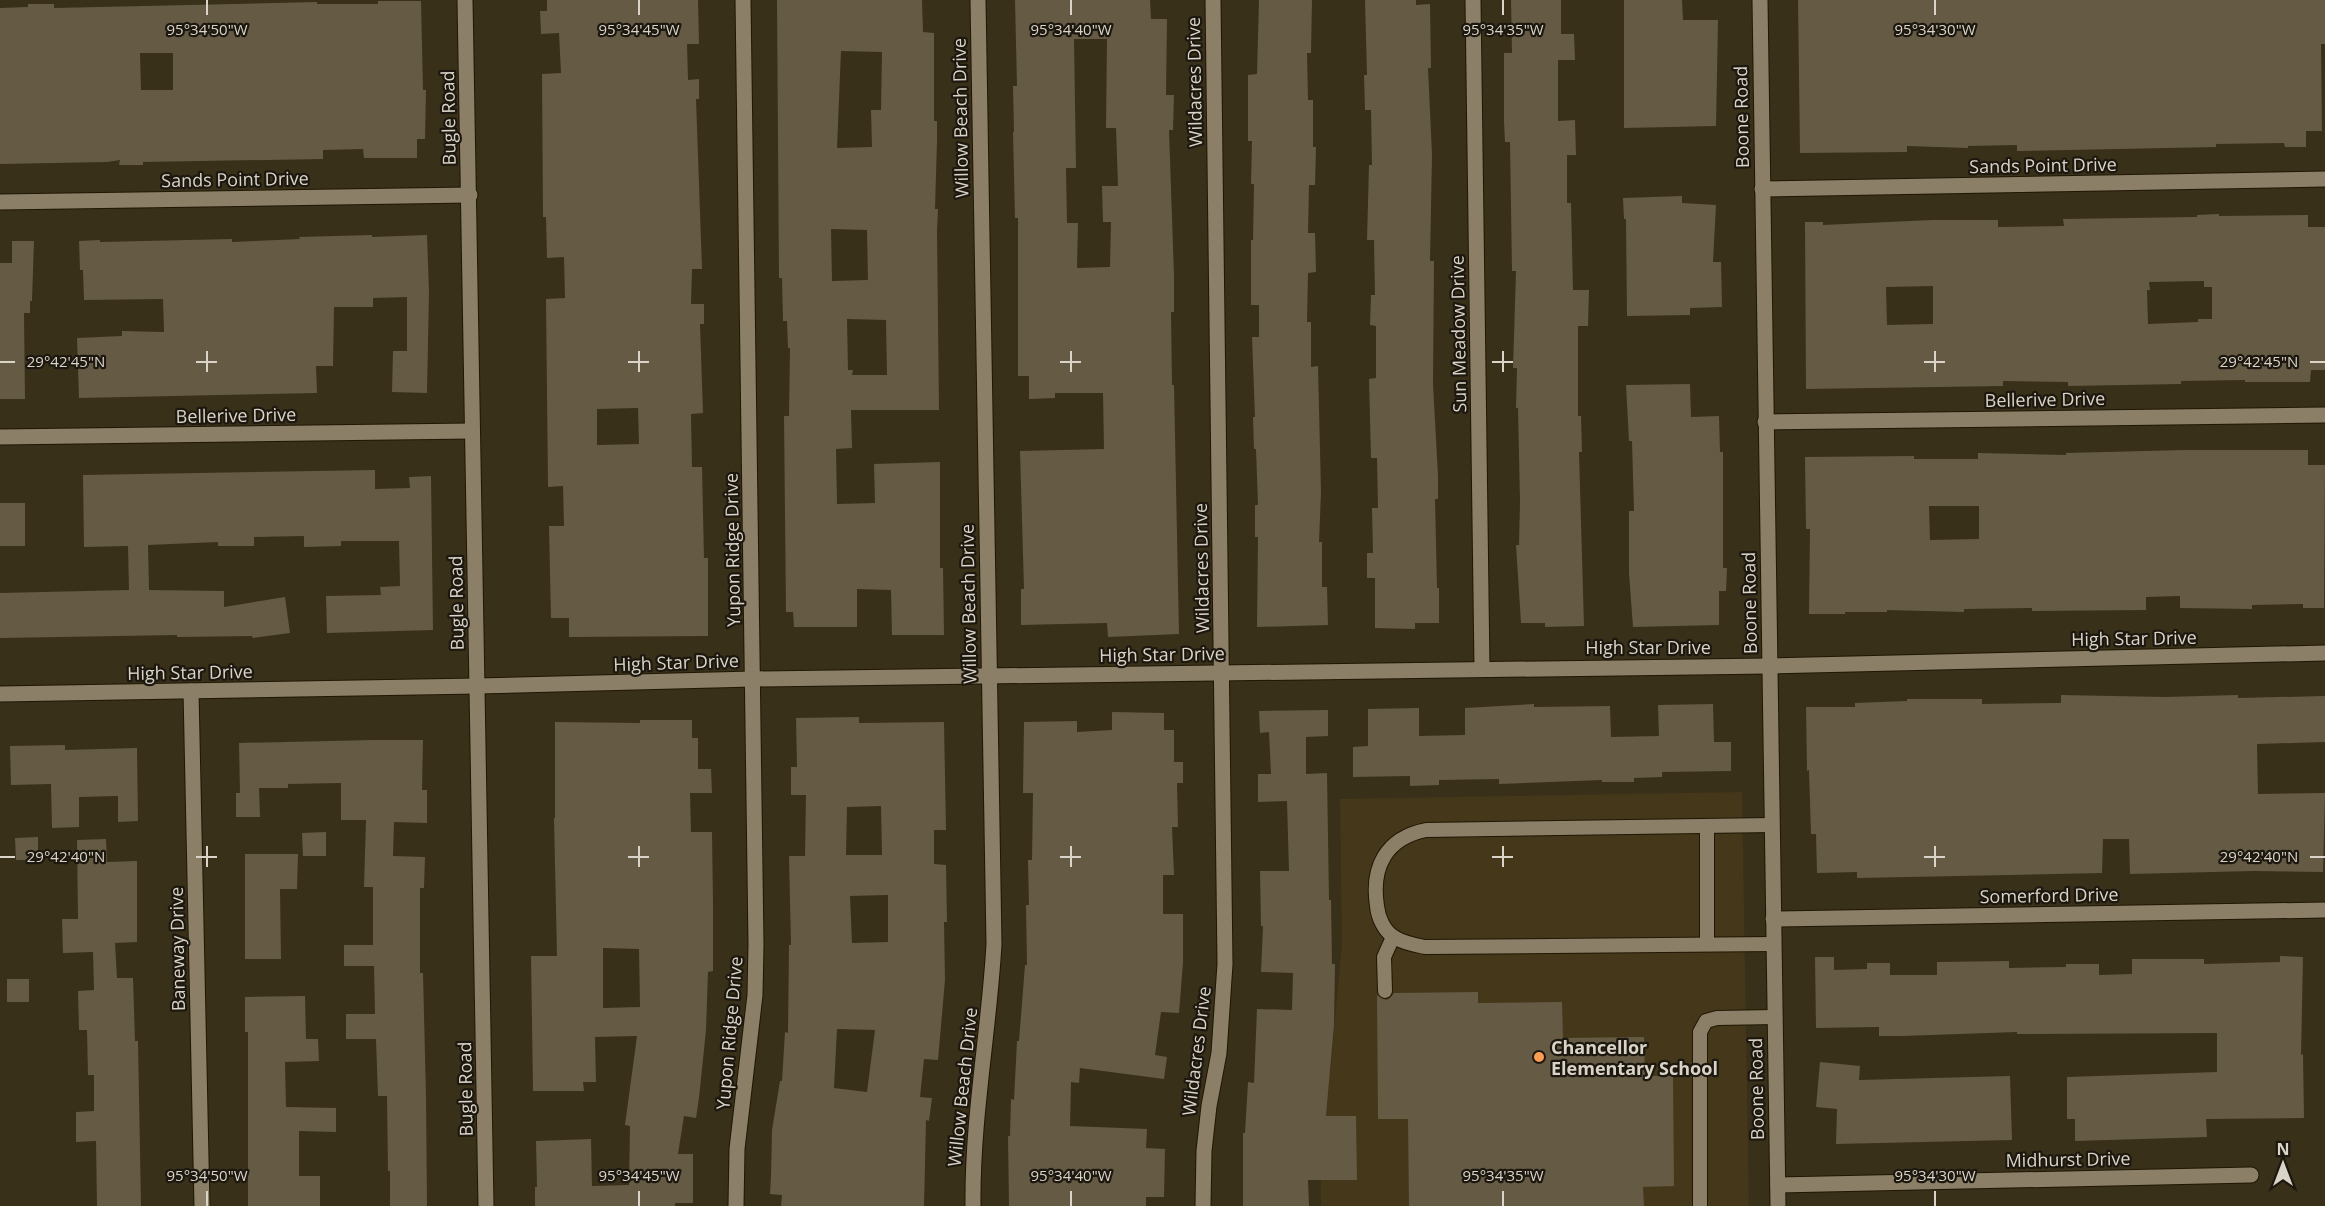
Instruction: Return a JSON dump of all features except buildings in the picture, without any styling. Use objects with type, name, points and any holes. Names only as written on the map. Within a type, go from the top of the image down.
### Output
[{"type":"street","name":"Bugle Road","points":[[465,0],[486,1206]]},
{"type":"street","name":"Yupon Ridge Drive","points":[[736,1206],[737,1149],[753,1006],[756,954],[743,0]]},
{"type":"street","name":"Willow Beach Drive","points":[[973,1206],[977,1109],[991,1000],[994,944],[978,0]]},
{"type":"street","name":"Wildacres Drive","points":[[1203,1206],[1204,1151],[1209,1106],[1219,1053],[1225,964],[1213,0]]},
{"type":"street","name":"Sun Meadow Drive","points":[[1473,0],[1482,668]]},
{"type":"street","name":"Boone Road","points":[[1760,0],[1778,1206]]},
{"type":"street","name":"Sands Point Drive","points":[[1762,189],[2325,179]]},
{"type":"street","name":"Sands Point Drive","points":[[0,202],[470,195]]},
{"type":"street","name":"Bellerive Drive","points":[[1765,422],[2325,415]]},
{"type":"street","name":"Bellerive Drive","points":[[0,437],[472,431]]},
{"type":"street","name":"High Star Drive","points":[[0,694],[753,679],[1769,666],[2325,653]]},
{"type":"street","name":"Baneway Drive","points":[[191,691],[202,1206]]},
{"type":"street","name":"Somerford Drive","points":[[1773,919],[2325,910]]},
{"type":"street","name":"Midhurst Drive","points":[[1778,1185],[2251,1175]]},
{"type":"lane","points":[[1772,825],[1440,829],[1412,833],[1401,838],[1391,847],[1376,872],[1374,886],[1378,914],[1386,929],[1393,937],[1425,947],[1774,944]]},
{"type":"lane","points":[[1707,826],[1707,944]]},
{"type":"lane","points":[[1385,991],[1384,957],[1393,937]]},
{"type":"lane","points":[[1700,1206],[1700,1032],[1706,1021],[1717,1018],[1775,1017]]},
{"type":"shaded area","name":"Chancellor Elementary School","points":[[1742,792],[1749,1206],[1321,1206],[1321,1171],[1342,943],[1340,799]]},
{"type":"place","name":"Chancellor Elementary School","points":[[1539,1057]]}]
